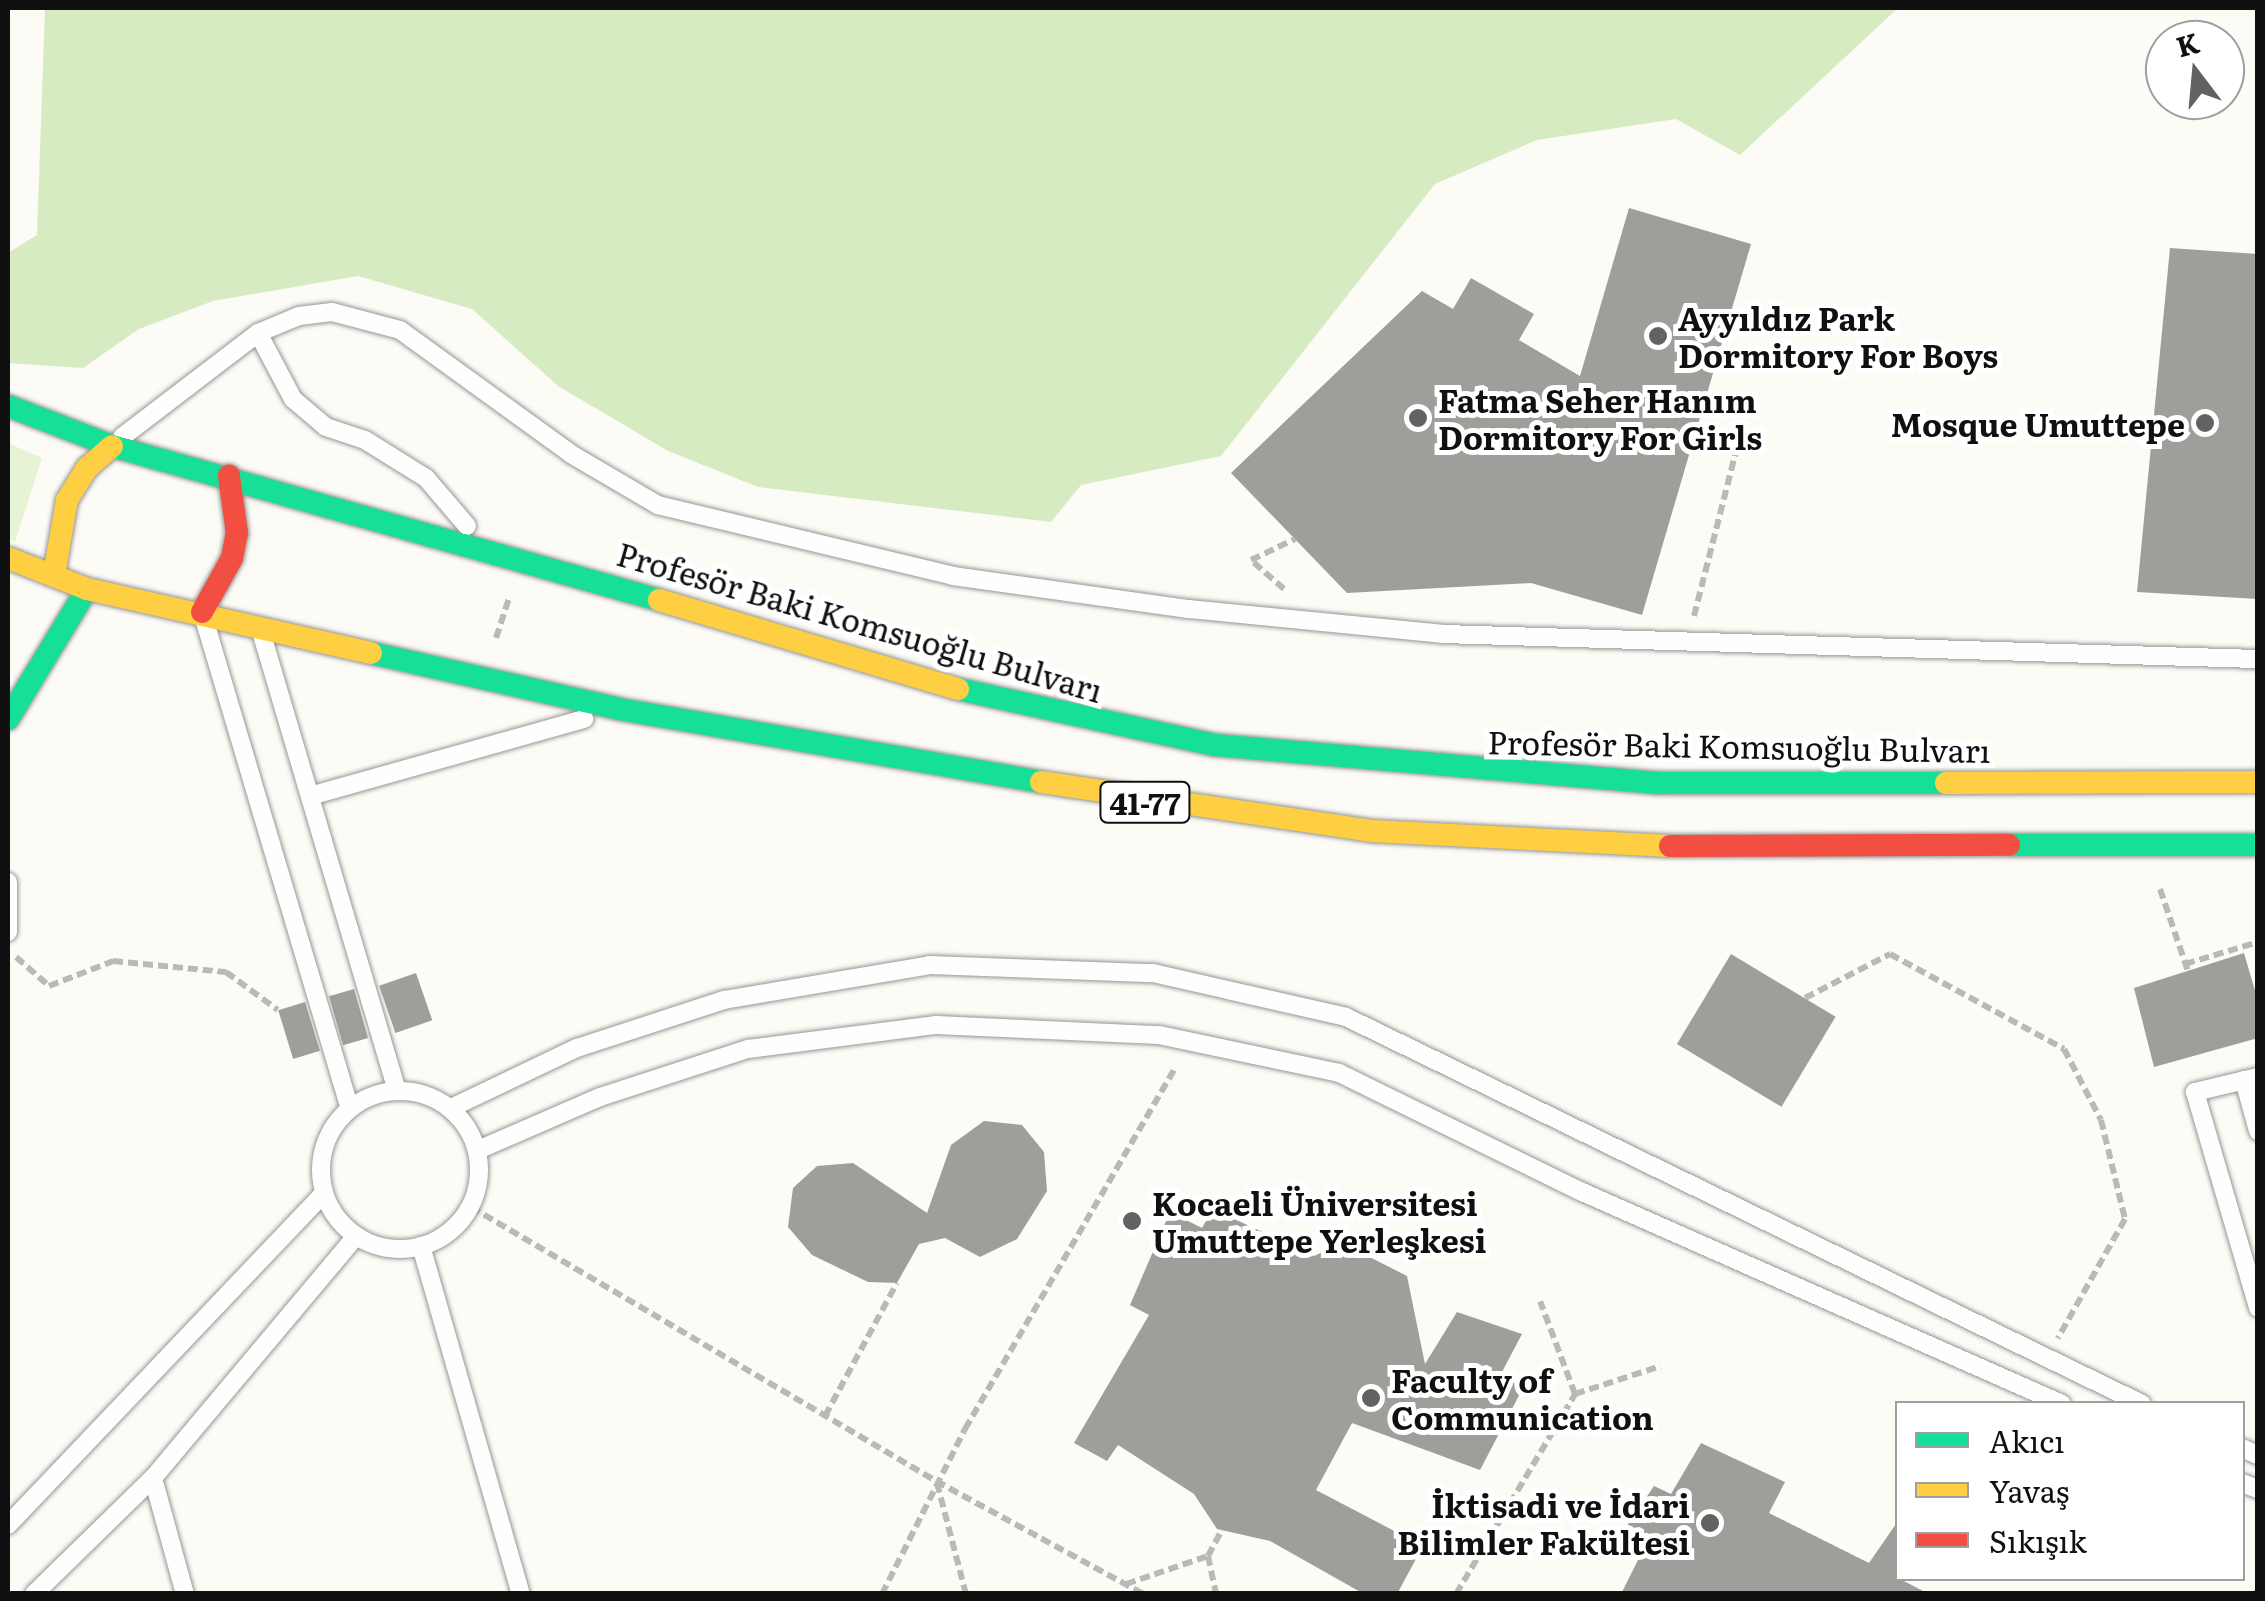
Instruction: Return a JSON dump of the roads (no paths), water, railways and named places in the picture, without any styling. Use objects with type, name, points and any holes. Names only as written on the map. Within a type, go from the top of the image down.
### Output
[{"type":"main road","name":"Profesör Baki Komsuoğlu Bulvarı","points":[[8,406],[112,446],[484,546],[1017,705],[1266,752],[1658,783],[2258,782]]},
{"type":"main road","points":[[54,575],[67,500],[87,468],[112,446]]},
{"type":"main road","points":[[202,612],[232,558],[237,533],[229,476]]},
{"type":"main road","name":"41-77","points":[[8,558],[87,589],[259,623],[619,709],[1043,787],[1372,831],[1628,846],[2258,845]]},
{"type":"main road","points":[[8,719],[87,589]]},
{"type":"lane","points":[[112,446],[258,333],[299,316],[332,312],[400,330],[620,484],[658,505],[737,528],[953,576],[1322,623],[1686,646],[2258,659]]},
{"type":"lane","points":[[258,333],[292,399],[326,427],[365,440],[426,478],[484,546]]},
{"type":"lane","points":[[202,612],[349,1106]]},
{"type":"lane","points":[[259,623],[397,1090]]},
{"type":"lane","points":[[310,796],[619,709]]},
{"type":"lane","points":[[8,882],[8,932]]},
{"type":"lane","points":[[451,1108],[577,1048],[724,1000],[930,966],[1153,973],[1346,1016],[1642,1155],[2046,1360],[2135,1401]]},
{"type":"lane","points":[[478,1150],[600,1097],[748,1050],[936,1025],[1187,1041],[1339,1073],[1580,1191],[2055,1401]]},
{"type":"lane","points":[[2258,1130],[2251,1078],[2195,1092],[2258,1308]]},
{"type":"lane","points":[[397,1090],[451,1108],[478,1150],[480,1177],[470,1207],[457,1226],[421,1246],[382,1247],[356,1236],[324,1193],[326,1144],[349,1106],[397,1090]]},
{"type":"lane","points":[[8,1525],[324,1193]]},
{"type":"lane","points":[[34,1594],[153,1478],[356,1236]]},
{"type":"lane","points":[[421,1246],[521,1594]]},
{"type":"lane","points":[[153,1478],[185,1594]]},
{"type":"place","name":"Ayyıldız Park Dormitory For Boys","points":[[1658,336]]},
{"type":"place","name":"Fatma Seher Hanım Dormitory For Girls","points":[[1418,418]]},
{"type":"place","name":"Mosque Umuttepe","points":[[2205,423]]},
{"type":"place","name":"Kocaeli Üniversitesi Umuttepe Yerleşkesi","points":[[1132,1221]]},
{"type":"place","name":"Faculty of Communication","points":[[1371,1398]]},
{"type":"place","name":"İktisadi ve İdari Bilimler Fakültesi","points":[[1710,1523]]}]
